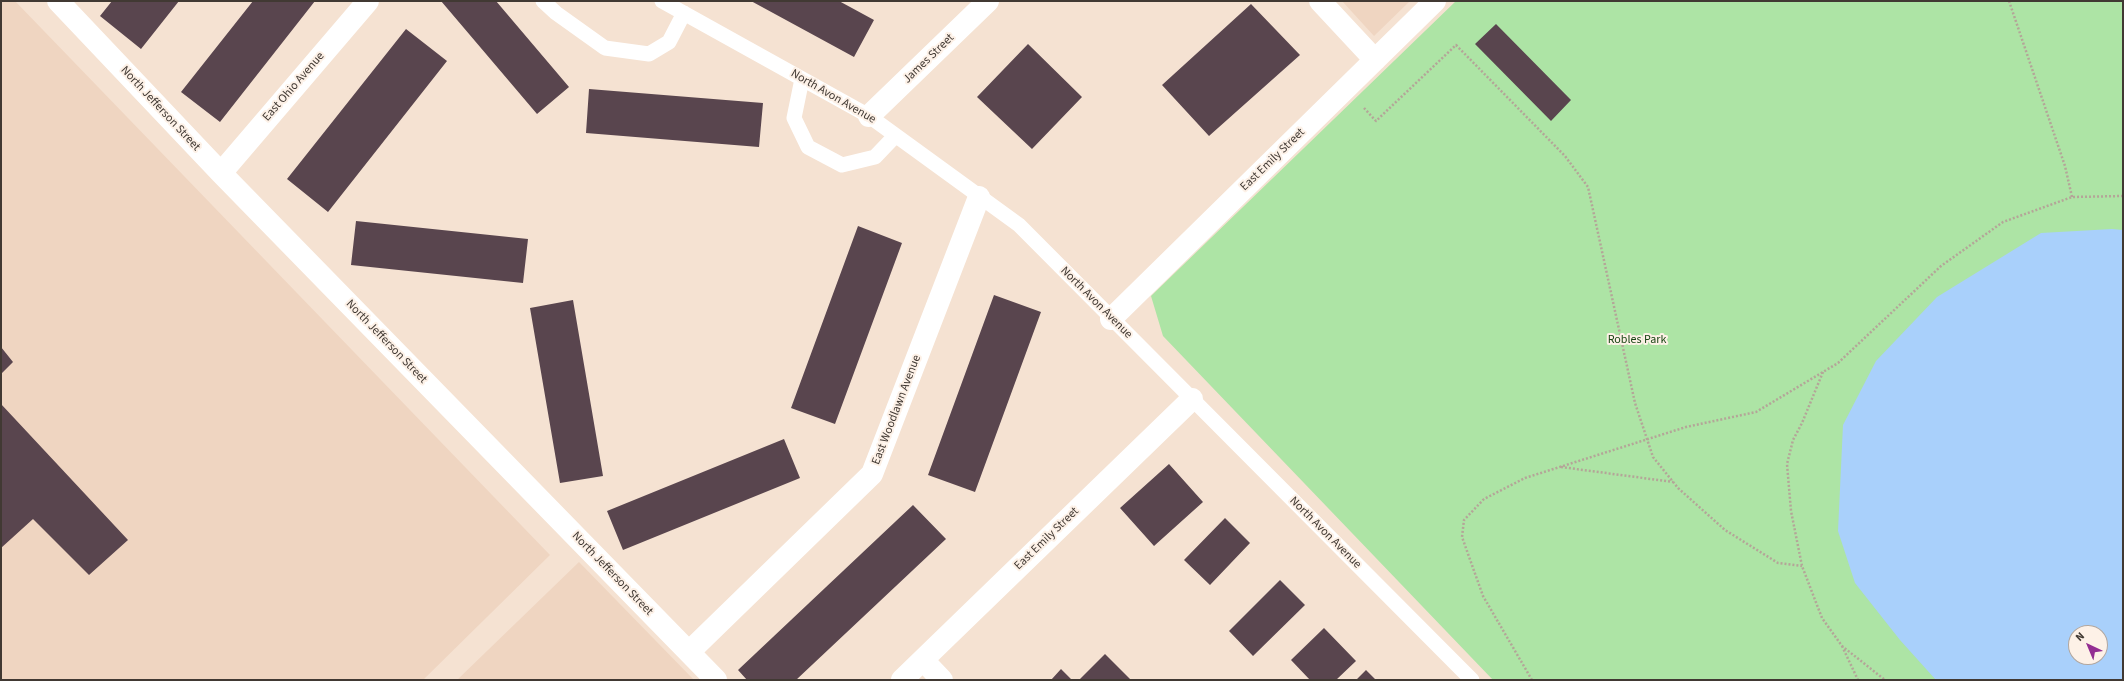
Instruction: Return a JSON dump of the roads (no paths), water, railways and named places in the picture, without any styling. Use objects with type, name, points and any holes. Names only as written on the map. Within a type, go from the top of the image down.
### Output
[{"type":"street","name":"North Jefferson Street","points":[[58,1],[221,173],[716,680]]},
{"type":"street","name":"East Ohio Avenue","points":[[221,173],[368,1]]},
{"type":"street","name":"James Street","points":[[869,116],[988,1]]},
{"type":"street","points":[[1320,1],[1375,60]]},
{"type":"street","name":"East Emily Street","points":[[1111,318],[1435,1]]},
{"type":"street","name":"East Woodlawn Avenue","points":[[689,652],[872,474],[979,197]]},
{"type":"street","name":"East Emily Street","points":[[902,680],[1192,399]]},
{"type":"street","points":[[923,660],[942,680]]},
{"type":"lane","points":[[543,1],[556,13],[605,48],[650,54],[669,42],[684,13]]},
{"type":"lane","name":"North Avon Avenue","points":[[662,1],[869,116],[1019,225],[1472,680]]},
{"type":"lane","points":[[802,79],[794,118],[808,147],[842,165],[875,157],[895,136]]},
{"type":"water","points":[[2112,229],[2123,230],[2123,680],[1936,680],[1900,640],[1855,583],[1838,531],[1843,425],[1876,361],[1937,297],[2041,233]]},
{"type":"park label","name":"Robles Park","points":[[1637,340]]}]
